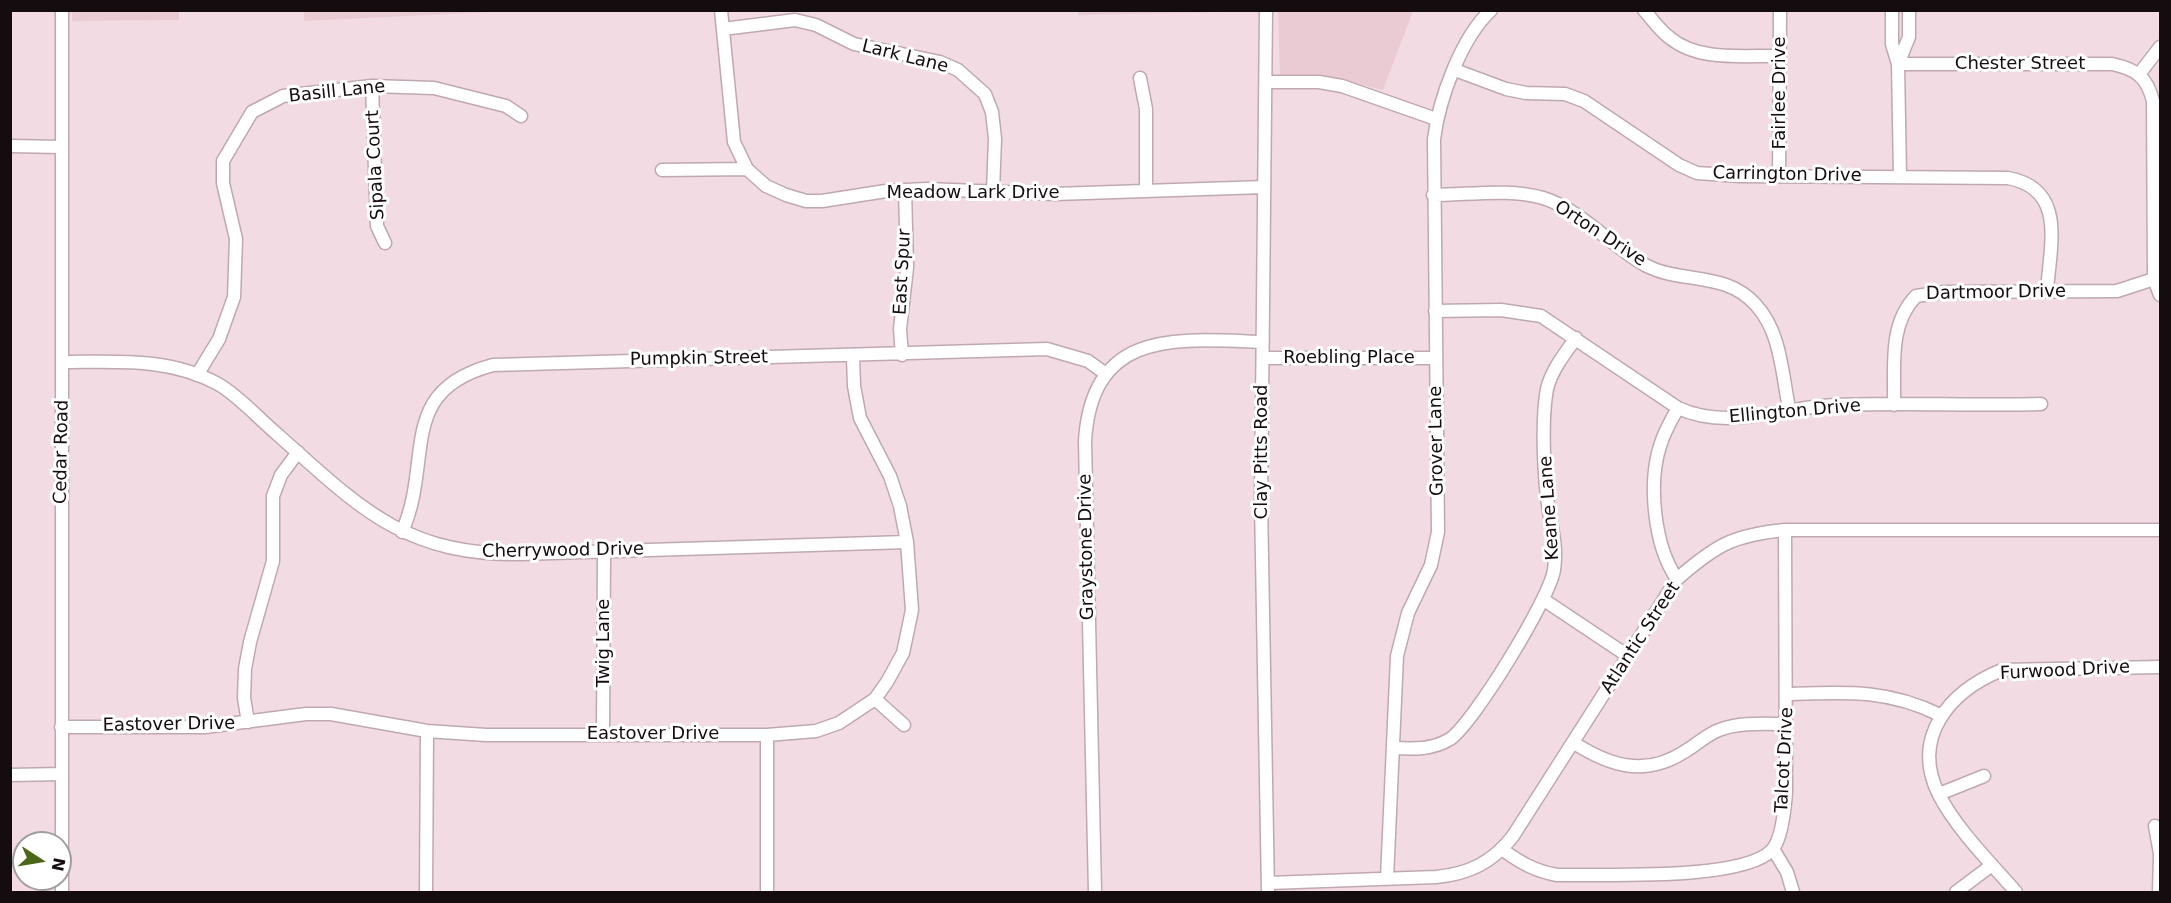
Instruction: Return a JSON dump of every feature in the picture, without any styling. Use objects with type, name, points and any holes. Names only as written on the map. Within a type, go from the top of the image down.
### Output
[{"type":"street","name":"Cedar Road","points":[[62,10],[62,892]]},
{"type":"street","name":"Meadow Lark Drive","points":[[721,10],[734,142],[747,169],[766,186],[806,201],[905,190],[1055,194],[1264,187]]},
{"type":"street","name":"Clay Pitts Road","points":[[1266,10],[1261,502],[1268,888]]},
{"type":"street","name":"Grover Lane","points":[[1387,878],[1398,648],[1408,613],[1431,565],[1438,532],[1433,195],[1436,119],[1455,70],[1478,22],[1491,10]]},
{"type":"street","points":[[1644,10],[1669,38],[1686,48],[1722,55],[1780,56]]},
{"type":"street","name":"Fairlee Drive","points":[[1779,176],[1780,10]]},
{"type":"street","points":[[1892,10],[1892,44],[1898,64],[1900,176]]},
{"type":"street","points":[[1898,64],[1909,37],[1909,10]]},
{"type":"street","name":"Lark Lane","points":[[723,29],[795,20],[816,25],[854,44],[940,62],[958,70],[985,94],[992,112],[995,139],[993,191]]},
{"type":"street","points":[[2160,46],[2139,73],[2150,86],[2153,101],[2154,279],[2160,295]]},
{"type":"street","name":"Chester Street","points":[[1898,64],[2112,64],[2139,73]]},
{"type":"street","name":"Carrington Drive","points":[[1455,70],[1506,89],[1526,93],[1565,94],[1584,101],[1679,165],[1697,173],[2008,178],[2022,181],[2036,188],[2047,202],[2051,217],[2047,291]]},
{"type":"street","points":[[1140,78],[1146,109],[1146,191]]},
{"type":"street","points":[[1266,81],[1319,82],[1342,86],[1436,119]]},
{"type":"street","name":"Basill Lane","points":[[197,375],[219,339],[234,297],[237,277],[236,239],[223,183],[223,161],[252,112],[283,96],[372,86],[434,88],[506,106],[521,116]]},
{"type":"street","name":"Sipala Court","points":[[372,86],[377,226],[385,243]]},
{"type":"street","points":[[10,146],[62,147]]},
{"type":"street","points":[[662,170],[747,169]]},
{"type":"street","name":"East Spur","points":[[902,355],[900,329],[907,268],[905,190]]},
{"type":"street","name":"Orton Drive","points":[[1433,195],[1526,195],[1544,198],[1646,265],[1663,272],[1721,281],[1738,289],[1756,304],[1768,322],[1775,339],[1789,408]]},
{"type":"street","name":"Dartmoor Drive","points":[[1894,405],[1896,334],[1899,319],[1916,296],[1928,292],[2116,291],[2154,279]]},
{"type":"street","name":"Ellington Drive","points":[[1435,311],[1521,312],[1541,316],[1678,408],[1696,416],[1729,419],[1789,408],[2041,404]]},
{"type":"street","name":"Keane Lane","points":[[1393,748],[1420,750],[1437,746],[1462,729],[1544,600],[1554,573],[1556,552],[1547,488],[1547,387],[1562,357],[1576,338]]},
{"type":"street","name":"Graystone Drive","points":[[1095,892],[1085,441],[1089,406],[1106,374],[1136,351],[1151,345],[1189,340],[1263,342]]},
{"type":"street","name":"Pumpkin Street","points":[[402,532],[416,486],[426,416],[439,392],[456,378],[494,365],[902,355],[1047,349],[1088,362],[1106,374]]},
{"type":"street","name":"Eastover Drive","points":[[61,727],[205,727],[306,714],[332,714],[427,731],[486,735],[767,735],[816,731],[839,723],[875,699],[895,669],[909,633],[912,610],[906,542],[900,506],[890,476],[860,418],[854,386],[853,356]]},
{"type":"street","name":"Roebling Place","points":[[1263,358],[1436,358]]},
{"type":"street","name":"Cherrywood Drive","points":[[62,362],[155,362],[219,384],[362,507],[402,532],[439,547],[485,555],[906,542]]},
{"type":"street","points":[[1677,579],[1660,548],[1657,528],[1656,471],[1660,444],[1678,408]]},
{"type":"street","points":[[248,723],[244,698],[245,669],[250,642],[273,561],[273,496],[281,475],[298,452]]},
{"type":"street","name":"Atlantic Street","points":[[1268,888],[1456,875],[1486,863],[1503,850],[1574,743],[1677,579],[1712,550],[1750,533],[1785,530],[2160,530]]},
{"type":"street","name":"Talcot Drive","points":[[1773,849],[1785,805],[1788,694],[1785,530]]},
{"type":"street","name":"Twig Lane","points":[[603,734],[604,552]]},
{"type":"street","points":[[1544,600],[1628,656]]},
{"type":"street","name":"Furwood Drive","points":[[2016,892],[1952,816],[1939,794],[1932,776],[1931,753],[1940,715],[1954,698],[1977,680],[2002,670],[2160,667]]},
{"type":"street","points":[[1788,694],[1881,695],[1899,698],[1940,715]]},
{"type":"street","points":[[875,699],[904,725]]},
{"type":"street","points":[[1574,743],[1597,758],[1620,766],[1639,768],[1670,760],[1719,730],[1757,724],[1787,724]]},
{"type":"street","points":[[426,892],[427,731]]},
{"type":"street","points":[[767,735],[767,892]]},
{"type":"street","points":[[10,775],[61,774]]},
{"type":"street","points":[[1939,794],[1984,776]]},
{"type":"street","points":[[2155,826],[2160,855],[2159,892]]},
{"type":"street","points":[[1503,850],[1524,866],[1539,872],[1557,875],[1719,871],[1737,868],[1773,849],[1787,872],[1793,892]]},
{"type":"street","points":[[1956,892],[1992,865]]},
{"type":"shaded area","points":[[304,10],[511,11],[304,21]]},
{"type":"shaded area","points":[[1078,10],[1272,11],[1078,15]]},
{"type":"shaded area","points":[[1278,10],[1413,11],[1383,90],[1328,76],[1280,75]]},
{"type":"shaded area","points":[[72,11],[179,11],[179,20],[72,21]]}]
